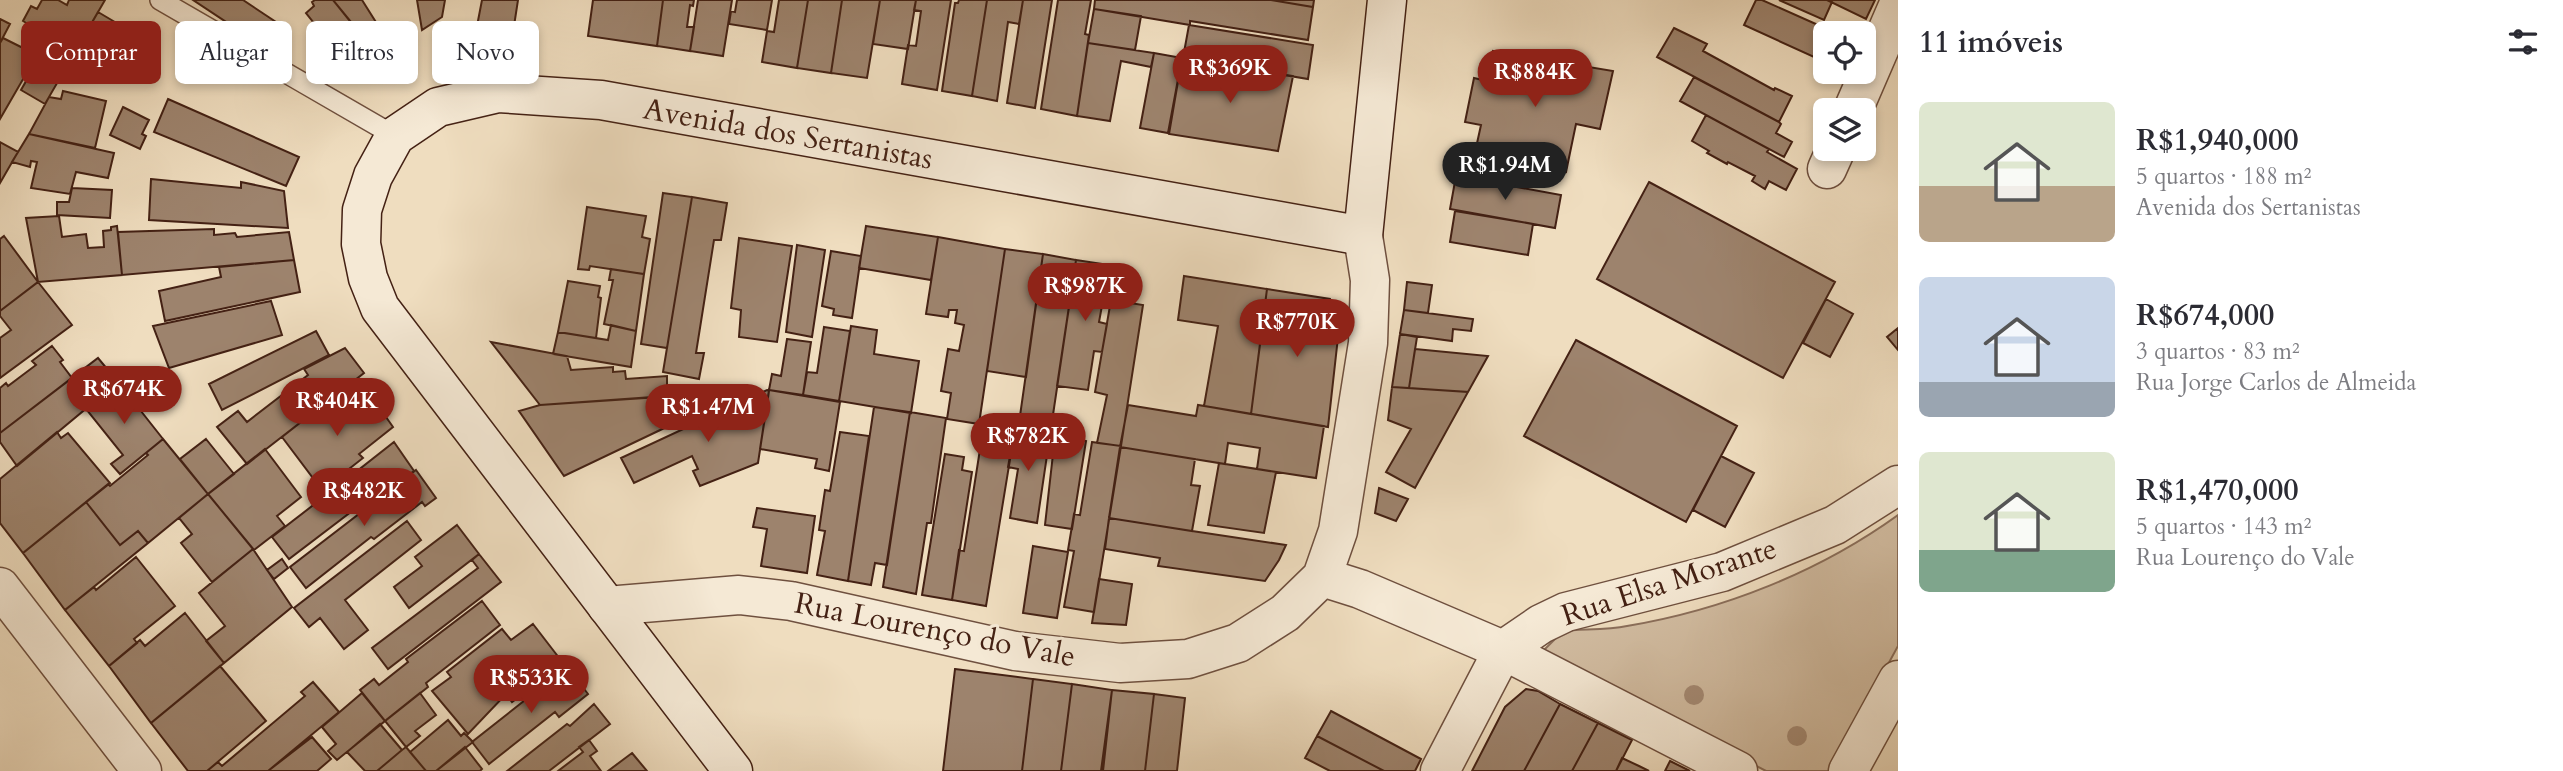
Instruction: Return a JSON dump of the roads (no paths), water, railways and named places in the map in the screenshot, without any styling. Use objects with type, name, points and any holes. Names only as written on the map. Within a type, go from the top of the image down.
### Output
[{"type":"street","points":[[1387,0],[1363,236],[1370,280],[1368,343],[1338,531],[1322,577],[1360,589],[1503,650],[1738,771]]},
{"type":"street","points":[[1858,98],[1898,6]]},
{"type":"street","name":"Avenida dos Sertanistas","points":[[733,771],[380,308],[368,278],[361,244],[362,210],[373,176],[395,136],[439,107],[498,93],[601,100],[1363,236]]},
{"type":"street","name":"Rua Elsa Morante","points":[[1503,650],[1541,624],[1566,612],[1722,572],[1835,525],[1898,485]]},
{"type":"street","name":"Rua Lourenço do Vale","points":[[607,606],[739,596],[791,601],[1015,651],[1120,663],[1188,659],[1238,643],[1285,613],[1322,577]]},
{"type":"street","points":[[0,587],[142,771]]},
{"type":"street","points":[[1440,771],[1503,650]]},
{"type":"street","points":[[1849,771],[1898,680]]},
{"type":"lane","points":[[160,0],[395,136]]}]
